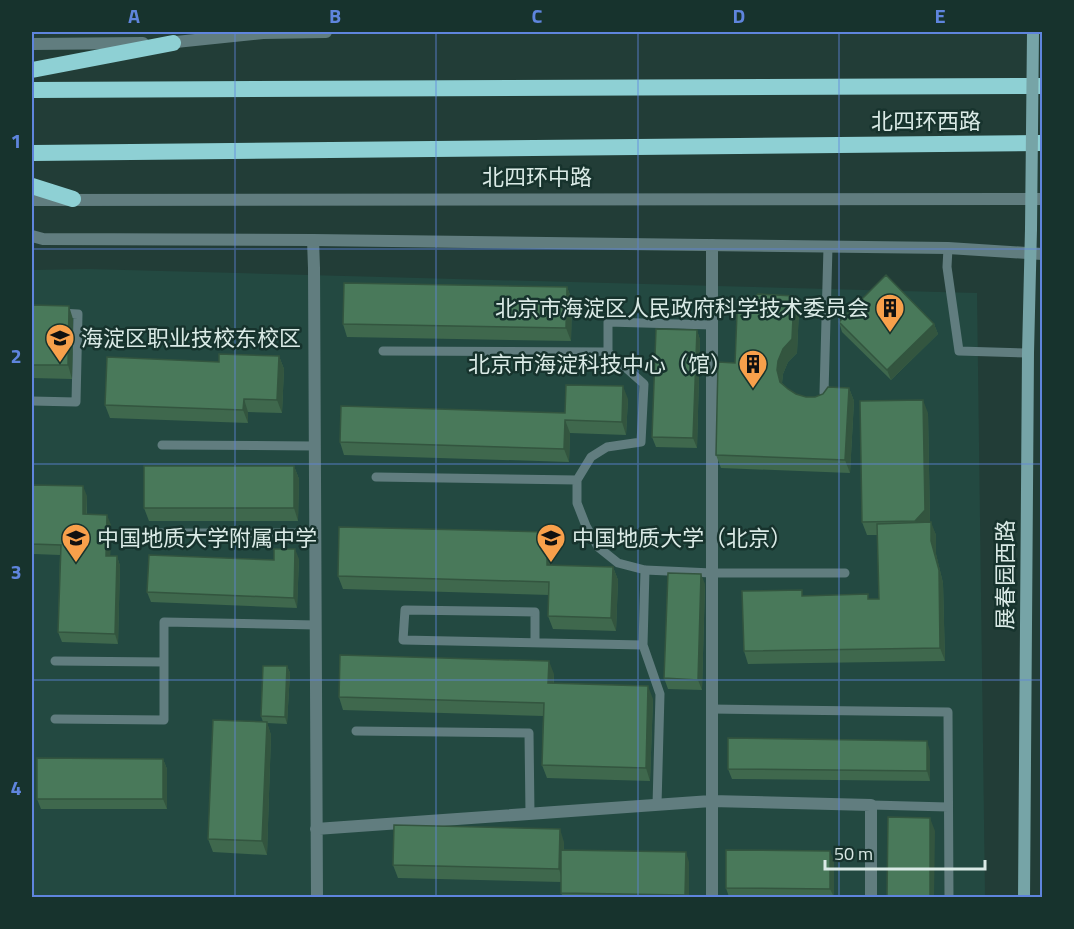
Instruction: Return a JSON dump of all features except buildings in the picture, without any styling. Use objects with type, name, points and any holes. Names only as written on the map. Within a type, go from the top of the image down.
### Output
[{"type":"highway","points":[[32,70],[173,43]]},
{"type":"highway","name":"北四环西路","points":[[32,90],[1042,86]]},
{"type":"highway","name":"北四环西路","points":[[809,144],[1042,143]]},
{"type":"highway","name":"北四环中路","points":[[32,153],[809,144]]},
{"type":"highway","points":[[32,186],[73,199]]},
{"type":"main road","name":"展春园西路","points":[[1024,897],[1028,353],[1036,254],[1030,229],[1033,32]]},
{"type":"street","points":[[32,44],[173,43],[263,33],[326,32]]},
{"type":"street","name":"北四环中路","points":[[32,200],[1042,199]]},
{"type":"street","points":[[32,236],[43,239],[948,248],[1036,254]]},
{"type":"street","points":[[313,240],[317,897]]},
{"type":"street","points":[[712,245],[712,897]]},
{"type":"street","points":[[316,829],[711,801],[871,805],[871,897]]},
{"type":"lane","points":[[824,393],[828,247]]},
{"type":"lane","points":[[948,248],[947,267],[959,351],[1028,353]]},
{"type":"lane","points":[[32,401],[76,402],[78,314],[55,313]]},
{"type":"lane","points":[[608,352],[608,322],[712,325]]},
{"type":"lane","points":[[383,351],[608,352],[644,384],[641,442],[607,447],[591,457],[577,480],[577,504],[598,547],[618,563],[645,570],[712,573],[845,573]]},
{"type":"lane","points":[[162,445],[315,446]]},
{"type":"lane","points":[[376,477],[577,480]]},
{"type":"lane","points":[[159,533],[315,533]]},
{"type":"lane","points":[[645,570],[643,645],[660,694],[657,805]]},
{"type":"lane","points":[[535,642],[535,612],[405,610],[404,640],[643,645]]},
{"type":"lane","points":[[55,719],[164,720],[164,622],[316,625]]},
{"type":"lane","points":[[55,661],[164,662]]},
{"type":"lane","points":[[711,709],[948,712],[949,897]]},
{"type":"lane","points":[[356,731],[529,734],[530,814]]},
{"type":"lane","points":[[871,805],[948,807]]},
{"type":"shaded area","name":"中国地质大学（北京）","points":[[88,269],[977,293],[985,897],[32,897],[32,270]]},
{"type":"place","name":"北京市海淀区人民政府科学技术委员会","points":[[890,334]]},
{"type":"place","name":"海淀区职业技校东校区","points":[[60,364]]},
{"type":"place","name":"北京市海淀科技中心（馆）","points":[[753,390]]},
{"type":"place","name":"中国地质大学附属中学","points":[[76,564]]},
{"type":"place","name":"中国地质大学（北京）","points":[[551,564]]}]
